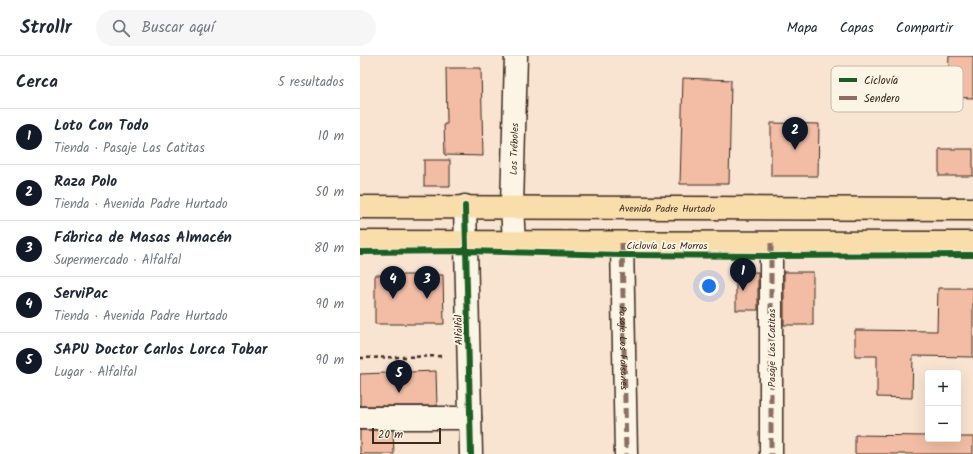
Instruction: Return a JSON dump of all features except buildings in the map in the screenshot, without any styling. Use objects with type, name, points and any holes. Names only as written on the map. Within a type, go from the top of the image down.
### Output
[{"type":"main road","name":"Avenida Padre Hurtado","points":[[360,207],[512,206],[973,210]]},
{"type":"main road","points":[[360,242],[973,243]]},
{"type":"street","name":"Los Tréboles","points":[[514,243],[512,206],[516,56]]},
{"type":"street","name":"Alfalfal","points":[[465,206],[471,454]]},
{"type":"street","name":"Pasaje Los Faisanes","points":[[622,243],[626,454]]},
{"type":"street","name":"Pasaje Las Catitas","points":[[771,243],[771,454]]},
{"type":"street","points":[[360,418],[470,418]]},
{"type":"path","points":[[360,358],[469,355]]},
{"type":"marked path","points":[[622,243],[626,454]]},
{"type":"marked path","points":[[771,243],[771,454]]},
{"type":"cycle path","points":[[465,206],[471,454]]},
{"type":"cycle path","name":"Ciclovía Los Morros","points":[[360,252],[466,251],[622,255],[771,256],[973,255]]},
{"type":"place","name":"Raza Polo","points":[[795,150]]},
{"type":"place","name":"Loto Con Todo","points":[[743,291]]},
{"type":"place","name":"ServiPac","points":[[393,299]]},
{"type":"place","name":"Fábrica de Masas Almacén","points":[[427,299]]},
{"type":"place","name":"SAPU Doctor Carlos Lorca Tobar","points":[[399,393]]}]
